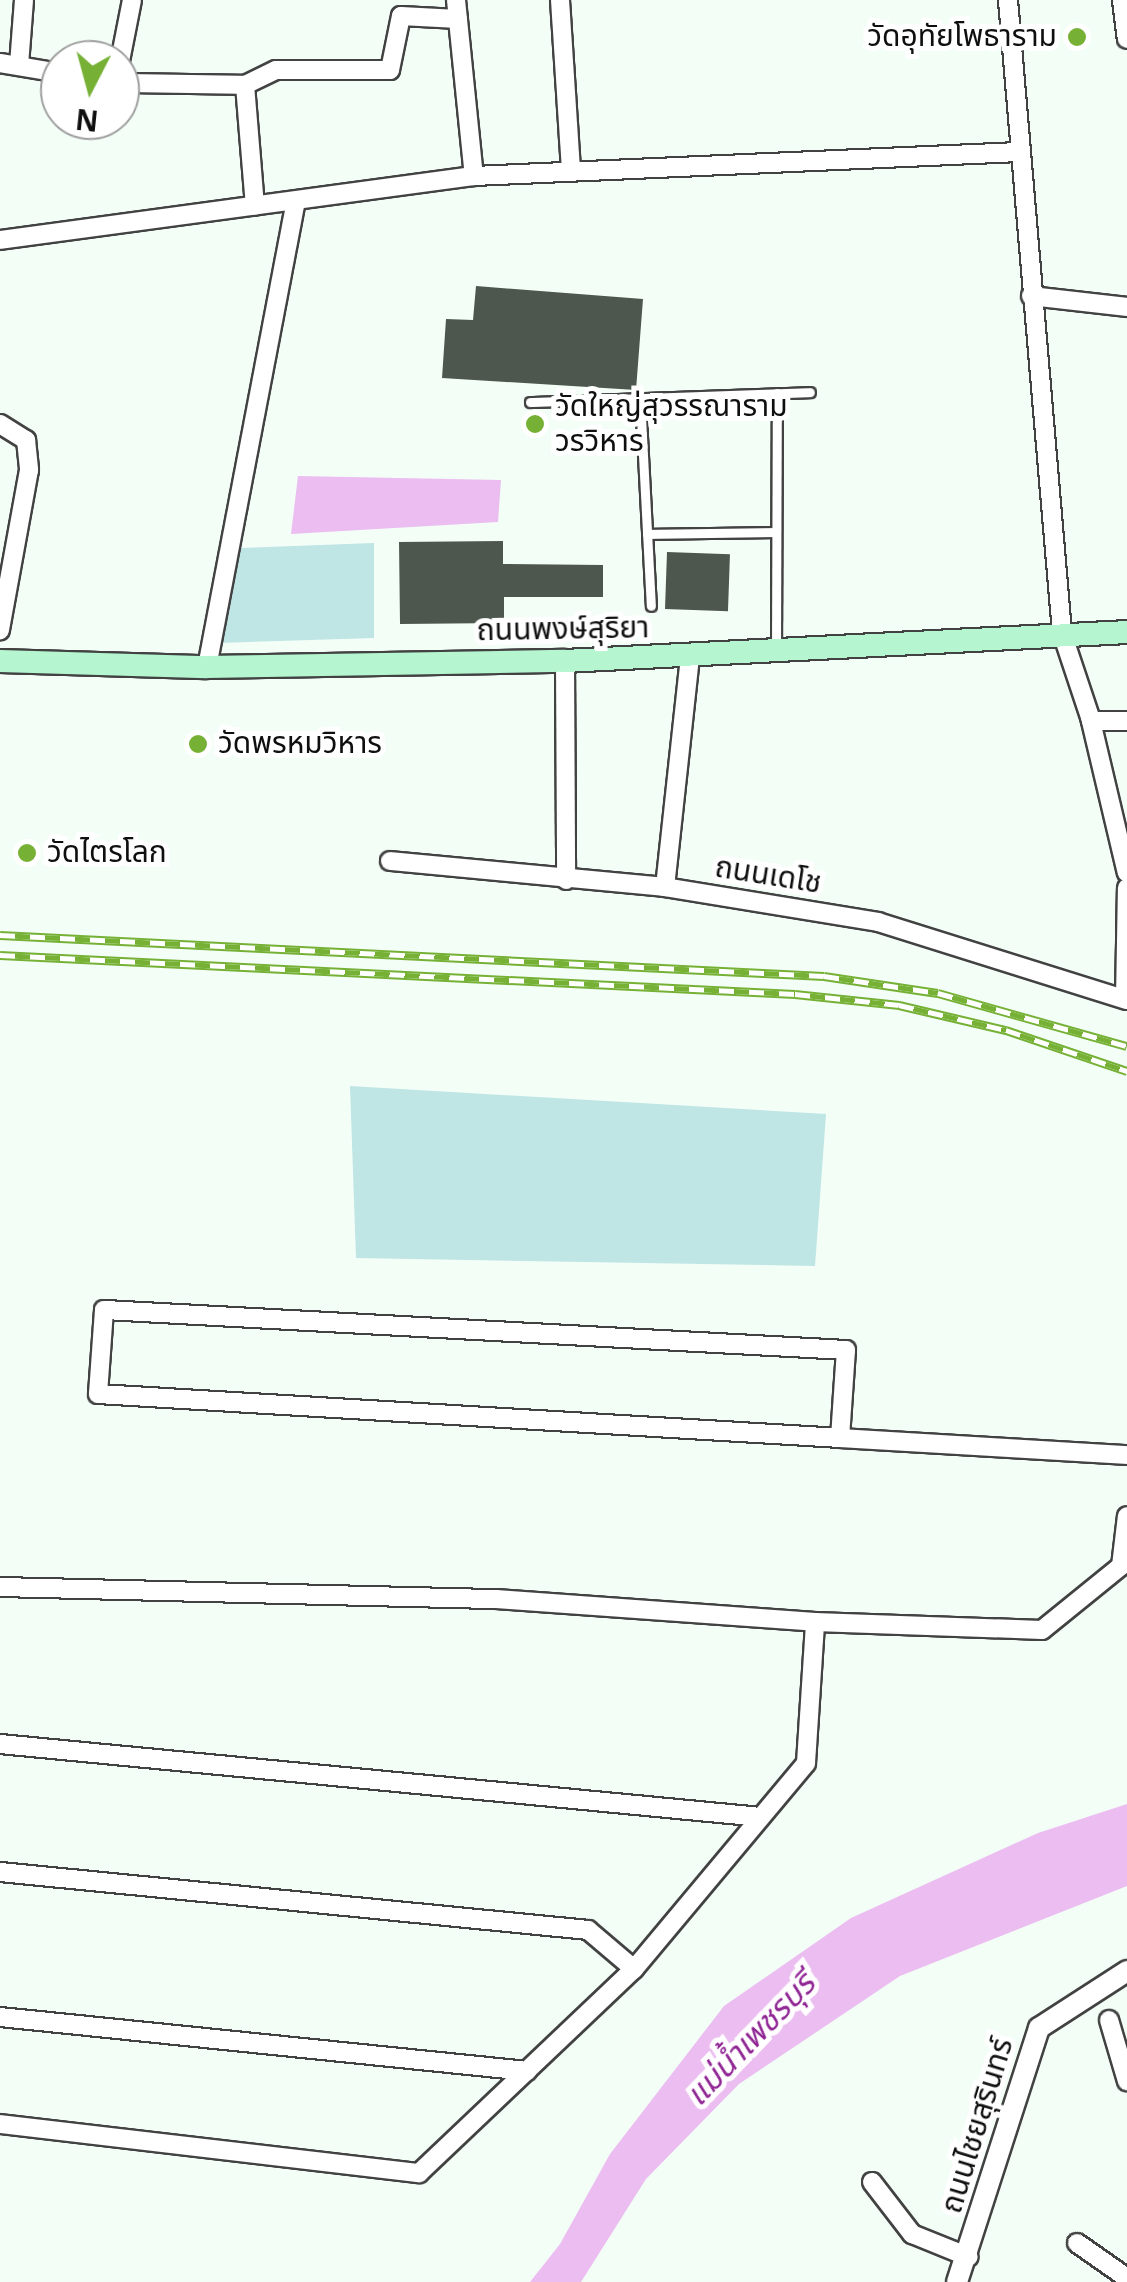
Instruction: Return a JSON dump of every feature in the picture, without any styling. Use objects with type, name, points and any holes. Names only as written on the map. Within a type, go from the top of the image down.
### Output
[{"type":"main road","name":"ถนนพงษ์สุริยา","points":[[0,661],[207,667],[565,661],[1127,632]]},
{"type":"street","points":[[24,0],[9,64],[40,69]]},
{"type":"street","points":[[124,40],[132,0]]},
{"type":"street","points":[[560,0],[571,170]]},
{"type":"street","points":[[1008,0],[1030,296],[1062,633],[1126,848],[1127,873]]},
{"type":"street","points":[[1122,0],[1127,39]]},
{"type":"street","points":[[140,83],[245,85],[276,70],[390,70],[401,16],[457,9],[474,176]]},
{"type":"street","points":[[245,85],[256,206]]},
{"type":"street","points":[[0,240],[474,176],[1020,152]]},
{"type":"street","points":[[207,667],[296,202]]},
{"type":"street","points":[[1030,296],[1127,307]]},
{"type":"street","points":[[0,424],[22,434],[29,454],[6,566],[0,630]]},
{"type":"street","points":[[665,887],[690,657]]},
{"type":"street","points":[[565,661],[566,880]]},
{"type":"street","points":[[1091,722],[1127,721]]},
{"type":"street","name":"ถนนเดโช","points":[[390,861],[665,887],[878,922],[1126,999]]},
{"type":"street","points":[[1126,999],[1127,888]]},
{"type":"street","points":[[840,1438],[846,1350],[104,1310],[98,1394],[840,1438],[1127,1455]]},
{"type":"street","points":[[0,1587],[496,1599],[814,1622],[1042,1630],[1121,1566],[1127,1516]]},
{"type":"street","points":[[0,2124],[419,2174],[634,1969],[806,1763],[814,1622]]},
{"type":"street","points":[[0,1744],[761,1818]]},
{"type":"street","points":[[0,1872],[588,1930],[634,1969]]},
{"type":"street","name":"ถนนไชยสุรินทร์","points":[[957,2282],[968,2258],[1040,2028],[1127,1971]]},
{"type":"street","points":[[0,2017],[527,2072]]},
{"type":"street","points":[[1108,2020],[1127,2081]]},
{"type":"street","points":[[872,2182],[912,2234],[968,2258]]},
{"type":"street","points":[[1078,2243],[1127,2278]]},
{"type":"lane","points":[[530,402],[810,392]]},
{"type":"lane","points":[[776,393],[776,650]]},
{"type":"lane","points":[[640,398],[651,606]]},
{"type":"lane","points":[[647,534],[773,532]]},
{"type":"shaded area","points":[[374,543],[374,638],[219,643],[240,548]]},
{"type":"shaded area","points":[[350,1086],[826,1114],[815,1266],[356,1258]]},
{"type":"water","points":[[298,476],[501,480],[498,522],[291,534]]},
{"type":"water","name":"แม่น้ำเพชรบุรี","points":[[1127,1804],[1127,1886],[900,1976],[739,2084],[646,2179],[581,2282],[530,2282],[560,2244],[610,2154],[724,2006],[851,1918],[1038,1833]]},
{"type":"building","points":[[476,286],[643,299],[636,390],[442,378],[446,319],[473,320]]},
{"type":"building","points":[[503,541],[503,564],[603,565],[603,597],[504,597],[504,623],[400,624],[399,542]]},
{"type":"building","points":[[667,552],[730,554],[728,611],[665,609]]},
{"type":"railway","points":[[0,935],[824,976],[938,993],[1127,1046]]},
{"type":"railway","points":[[0,955],[795,994],[899,1005],[1006,1030],[1127,1071]]},
{"type":"place","name":"วัดอุทัยโพธาราม","points":[[1077,37]]},
{"type":"place","name":"วัดใหญ่สุวรรณาราม วรวิหาร","points":[[535,424]]},
{"type":"place","name":"วัดพรหมวิหาร","points":[[198,744]]},
{"type":"place","name":"วัดไตรโลก","points":[[27,853]]}]
